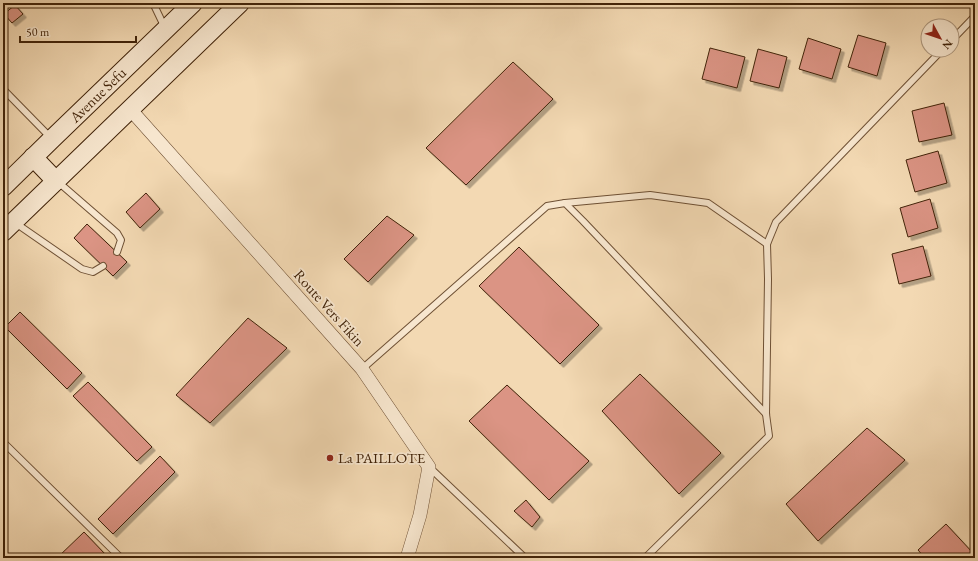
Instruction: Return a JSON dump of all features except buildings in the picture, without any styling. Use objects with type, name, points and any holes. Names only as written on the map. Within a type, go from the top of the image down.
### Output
[{"type":"main road","name":"Avenue Sefu","points":[[3,187],[193,3]]},
{"type":"main road","points":[[8,227],[240,3]]},
{"type":"main road","points":[[33,157],[56,181]]},
{"type":"street","name":"Route Vers Fikin","points":[[130,109],[362,369],[429,467]]},
{"type":"street","points":[[408,558],[420,515],[429,467]]},
{"type":"lane","points":[[153,3],[165,29]]},
{"type":"lane","points":[[960,32],[975,16]]},
{"type":"lane","points":[[645,558],[769,436],[766,414],[768,279],[767,244],[776,222],[934,58]]},
{"type":"lane","points":[[3,89],[52,139]]},
{"type":"lane","points":[[56,181],[117,233],[121,240],[117,252]]},
{"type":"lane","points":[[362,369],[547,206],[650,195],[708,203],[767,244]]},
{"type":"lane","points":[[565,203],[766,414]]},
{"type":"lane","points":[[8,227],[82,269],[93,272],[103,266]]},
{"type":"lane","points":[[3,442],[121,558]]},
{"type":"lane","points":[[429,467],[525,558]]},
{"type":"place","name":"La PAILLOTE","points":[[330,458]]}]
